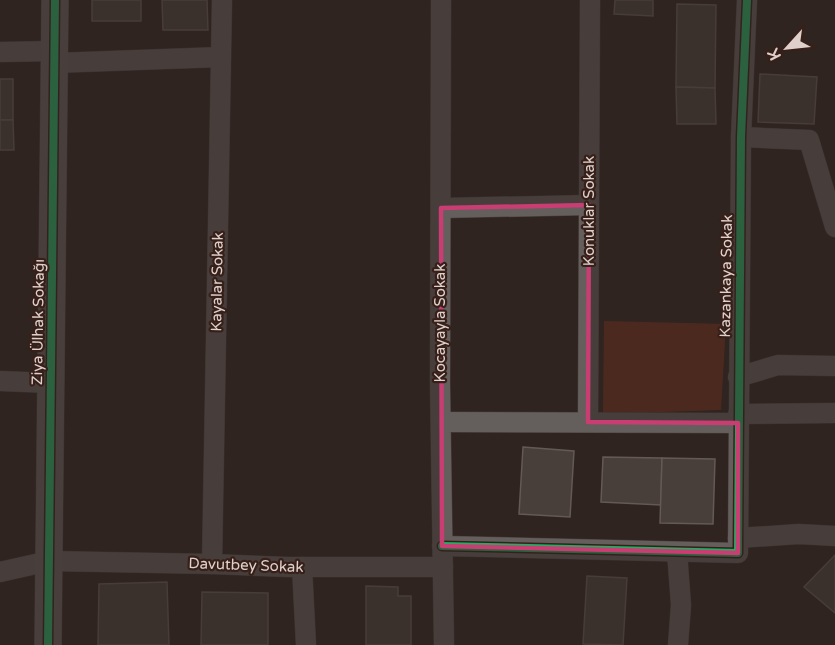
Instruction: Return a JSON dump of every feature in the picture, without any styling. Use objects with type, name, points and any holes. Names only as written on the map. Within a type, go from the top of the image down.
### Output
[{"type":"street","name":"Ziya Ülhak Sokağı","points":[[48,645],[55,0]]},
{"type":"street","name":"Kayalar Sokak","points":[[212,564],[222,0]]},
{"type":"street","name":"Kocayayla Sokak","points":[[441,0],[441,422],[444,645]]},
{"type":"street","name":"Konuklar Sokak","points":[[588,422],[590,0]]},
{"type":"street","name":"Kazankaya Sokak","points":[[738,545],[741,137],[747,0]]},
{"type":"street","points":[[0,52],[54,57],[221,57]]},
{"type":"street","points":[[741,137],[809,140],[835,227]]},
{"type":"street","points":[[441,208],[589,205]]},
{"type":"street","points":[[738,377],[778,364],[835,366]]},
{"type":"street","points":[[0,381],[51,382]]},
{"type":"street","points":[[441,422],[738,419],[835,413]]},
{"type":"street","points":[[442,546],[677,552],[738,545],[799,534],[835,536]]},
{"type":"street","points":[[677,552],[681,605],[678,645]]},
{"type":"street","name":"Davutbey Sokak","points":[[0,572],[49,561],[302,567],[443,567]]},
{"type":"street","points":[[302,567],[306,645]]},
{"type":"highlighted area","points":[[589,205],[588,422],[738,423],[738,553],[442,546],[441,208]]},
{"type":"shaded area","points":[[604,321],[726,324],[721,410],[603,414]]},
{"type":"building","points":[[92,0],[141,0],[141,21],[92,21]]},
{"type":"building","points":[[162,0],[207,0],[208,30],[163,30]]},
{"type":"building","points":[[615,0],[653,0],[653,16],[614,14]]},
{"type":"building","points":[[677,4],[716,5],[715,88],[676,87]]},
{"type":"building","points":[[760,74],[817,77],[814,124],[758,122]]},
{"type":"building","points":[[0,79],[13,79],[13,120],[0,120]]},
{"type":"building","points":[[676,87],[715,88],[716,124],[677,124]]},
{"type":"building","points":[[0,120],[13,120],[14,150],[0,150]]},
{"type":"building","points":[[523,447],[574,451],[570,517],[519,514]]},
{"type":"building","points":[[603,457],[662,458],[661,505],[601,502]]},
{"type":"building","points":[[662,458],[715,459],[713,524],[660,523]]},
{"type":"building","points":[[835,555],[835,613],[804,587]]},
{"type":"building","points":[[587,576],[627,578],[623,645],[583,644]]},
{"type":"building","points":[[167,582],[169,645],[98,645],[99,584]]},
{"type":"building","points":[[366,586],[398,587],[398,596],[411,596],[411,645],[366,645]]},
{"type":"building","points":[[202,592],[268,593],[268,645],[201,645]]},
{"type":"cycle path","points":[[48,645],[55,0]]},
{"type":"cycle path","points":[[442,546],[738,553],[741,137],[747,0]]}]
